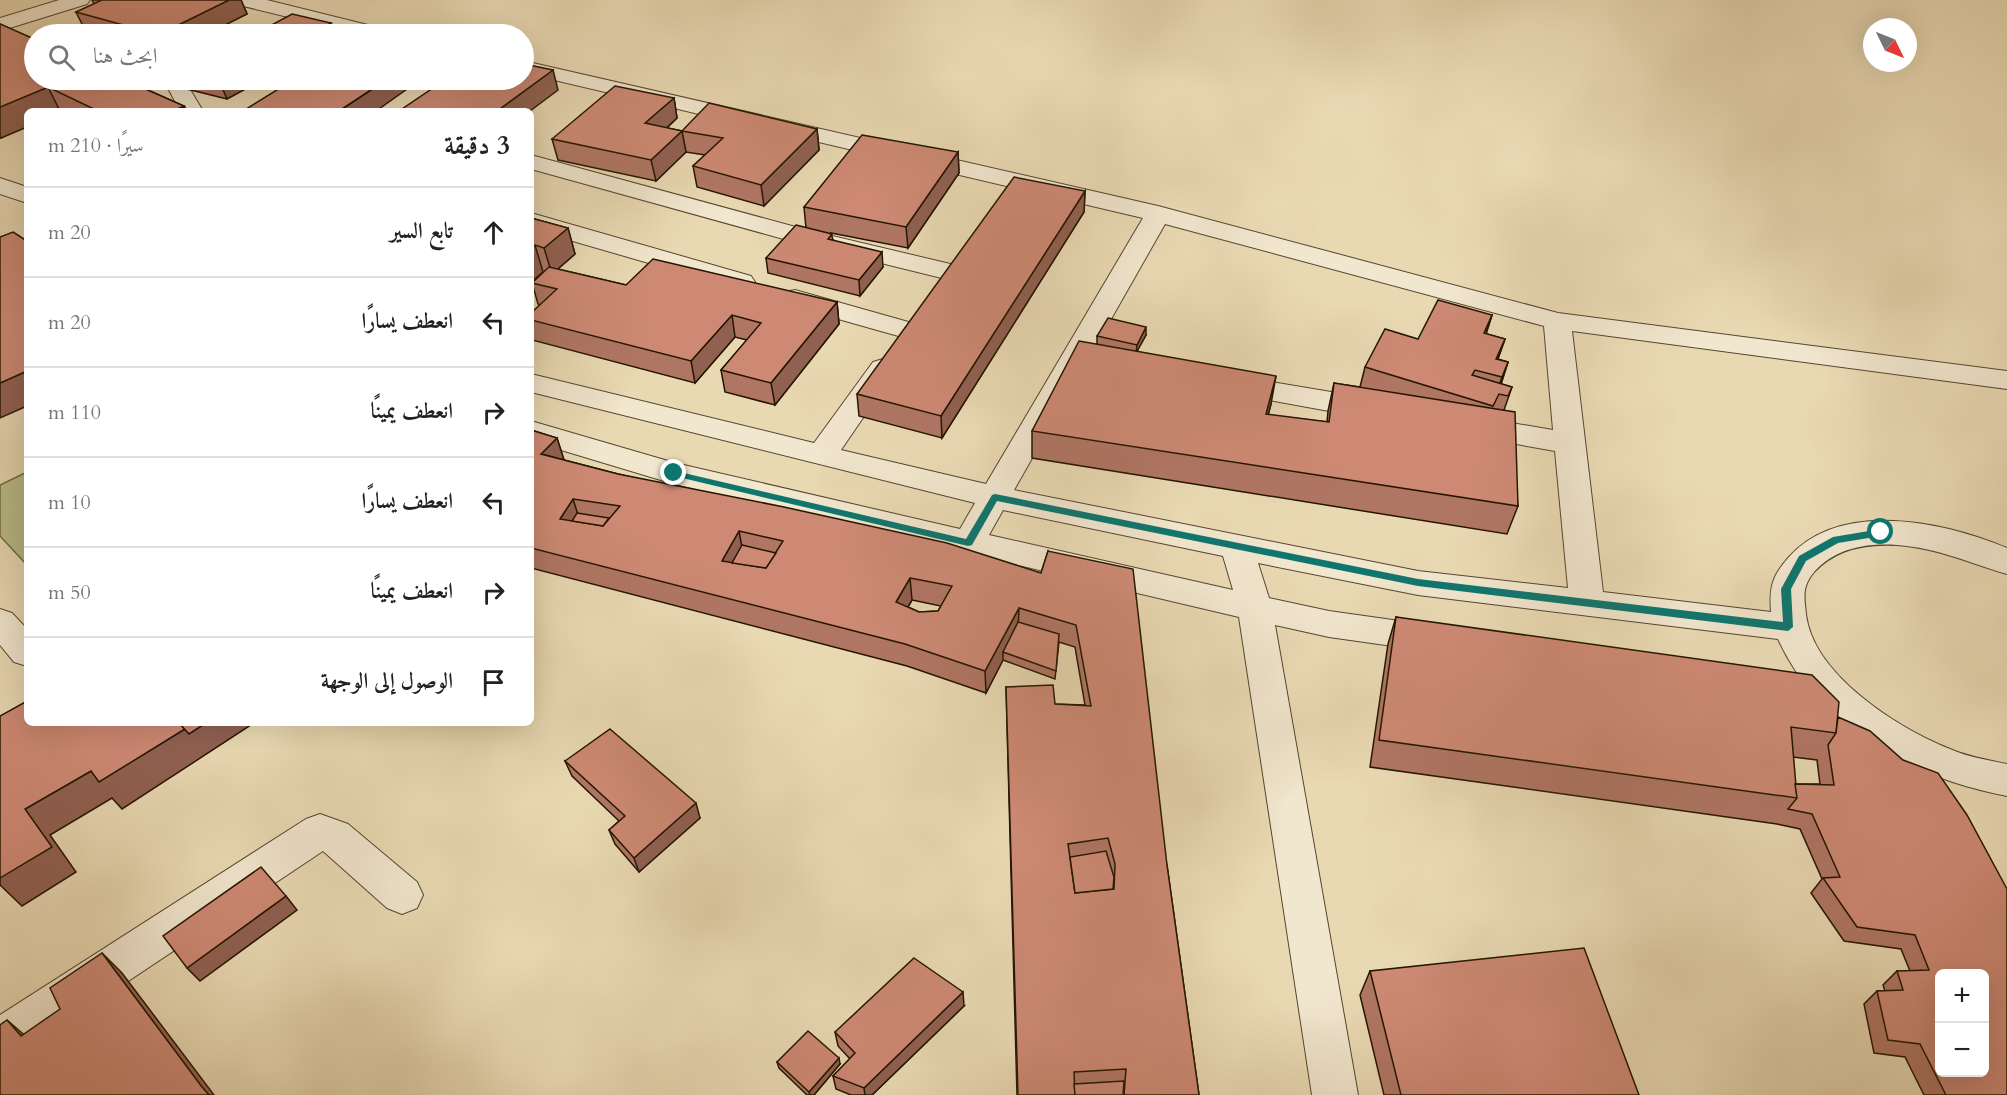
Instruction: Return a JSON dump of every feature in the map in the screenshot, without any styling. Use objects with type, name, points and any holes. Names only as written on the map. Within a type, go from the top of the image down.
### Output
[{"type":"street","points":[[7,23],[80,0]]},
{"type":"street","points":[[242,0],[339,24]]},
{"type":"street","points":[[291,24],[305,16]]},
{"type":"street","points":[[7,23],[24,27]]},
{"type":"street","points":[[534,71],[605,96],[856,155],[1017,181],[1158,214],[1557,321],[2007,380]]},
{"type":"street","points":[[180,90],[184,102],[189,108]]},
{"type":"street","points":[[536,156],[796,235],[960,263],[821,456]]},
{"type":"street","points":[[998,208],[1017,181]]},
{"type":"street","points":[[0,185],[24,195]]},
{"type":"street","points":[[968,543],[995,497],[1088,359],[1158,214]]},
{"type":"street","points":[[534,222],[764,286],[922,314]]},
{"type":"street","points":[[1557,321],[1587,603]]},
{"type":"street","points":[[1206,380],[1405,415]]},
{"type":"street","points":[[534,388],[995,497],[1418,583],[1788,627]]},
{"type":"street","points":[[541,434],[594,401]]},
{"type":"street","points":[[1440,421],[1570,443]]},
{"type":"street","points":[[541,434],[674,473],[1255,608],[1329,624],[1469,643]]},
{"type":"street","points":[[2005,783],[1938,761],[1878,730],[1831,692],[1804,659],[1788,627],[1786,589],[1803,559],[1836,540],[1881,532],[1935,538],[1993,555],[2007,562]]},
{"type":"street","points":[[1236,547],[1255,608],[1335,1095]]},
{"type":"street","points":[[0,622],[24,649]]},
{"type":"street","points":[[1784,686],[1831,692]]},
{"type":"street","points":[[0,1041],[320,831],[334,836],[402,896]]},
{"type":"green space","points":[[24,473],[24,562],[0,536],[0,485]]},
{"type":"building","points":[[102,0],[229,0],[180,24],[120,24],[76,12]]},
{"type":"building","points":[[292,14],[331,23],[329,24],[274,24]]},
{"type":"building","points":[[0,24],[24,35],[24,90],[41,90],[0,107]]},
{"type":"building","points":[[534,66],[553,70],[534,84]]},
{"type":"building","points":[[615,86],[674,98],[645,123],[682,131],[651,160],[552,139]]},
{"type":"building","points":[[54,90],[148,90],[184,106],[180,108],[92,108]]},
{"type":"building","points":[[277,90],[371,90],[344,108],[248,108]]},
{"type":"building","points":[[430,90],[526,90],[501,108],[403,108]]},
{"type":"building","points":[[709,103],[817,129],[761,185],[693,166],[723,138],[682,131]]},
{"type":"building","points":[[862,135],[958,152],[906,227],[804,207]]},
{"type":"building","points":[[1014,177],[1085,191],[941,416],[857,394]]},
{"type":"building","points":[[534,219],[568,228],[544,248],[535,245]]},
{"type":"building","points":[[796,225],[832,234],[828,239],[882,252],[859,280],[766,258]]},
{"type":"building","points":[[13,232],[24,239],[24,372],[0,383],[0,237]]},
{"type":"building","points":[[653,259],[837,302],[771,383],[721,370],[761,323],[732,315],[691,361],[534,321],[534,310],[557,289],[534,283],[549,267],[626,285]]},
{"type":"building","points":[[1438,300],[1492,315],[1484,333],[1505,339],[1496,359],[1508,362],[1502,377],[1475,370],[1472,375],[1512,387],[1508,396],[1499,394],[1493,406],[1365,367],[1385,329],[1418,339]]},
{"type":"building","points":[[1108,318],[1146,327],[1137,345],[1097,336]]},
{"type":"building","points":[[1079,341],[1276,376],[1266,414],[1329,422],[1334,383],[1515,412],[1518,506],[1032,431]]},
{"type":"building","points":[[534,431],[557,438],[541,454],[618,474],[947,543],[1041,573],[1048,551],[1133,569],[1167,865],[1199,1095],[1124,1095],[1126,1069],[1074,1072],[1075,1095],[1018,1095],[1006,687],[1053,685],[1055,704],[1091,706],[1076,625],[1019,608],[985,671],[905,644],[534,549]],"holes":[[[573,499],[620,506],[603,526],[560,519]],[[739,531],[783,541],[766,568],[722,561]],[[910,578],[952,586],[938,611],[919,612],[896,602]],[[1108,838],[1115,864],[1114,889],[1075,893],[1068,844]]]},
{"type":"building","points":[[577,513],[609,518],[603,526],[572,521]]},
{"type":"building","points":[[742,545],[776,553],[766,568],[732,563]]},
{"type":"building","points":[[1396,617],[1812,675],[1839,702],[1836,733],[1791,727],[1797,798],[1379,740]]},
{"type":"building","points":[[1018,622],[1059,634],[1056,671],[1003,652]]},
{"type":"building","points":[[24,703],[24,726],[182,726],[185,729],[99,782],[91,771],[25,809],[52,847],[0,878],[0,716]]},
{"type":"building","points":[[1838,717],[1870,731],[1903,760],[1938,773],[1967,815],[2007,889],[2007,1095],[1946,1095],[1937,1077],[1989,1077],[1989,969],[1935,969],[1935,1073],[1920,1044],[1888,1040],[1877,991],[1903,990],[1897,971],[1929,970],[1915,935],[1857,927],[1823,878],[1840,877],[1812,814],[1788,809],[1797,798],[1795,784],[1834,785],[1828,745],[1836,733]]},
{"type":"building","points":[[182,726],[201,726],[189,734]]},
{"type":"building","points":[[610,729],[696,803],[634,858],[609,830],[625,816],[565,761]]},
{"type":"building","points":[[1106,851],[1114,877],[1113,889],[1075,893],[1070,857]]},
{"type":"building","points":[[261,867],[286,896],[187,968],[163,936]]},
{"type":"building","points":[[1584,948],[1639,1095],[1401,1095],[1370,971]]},
{"type":"building","points":[[102,953],[209,1095],[0,1095],[0,1025],[7,1020],[21,1036],[60,1009],[50,988]]},
{"type":"building","points":[[914,958],[963,992],[864,1088],[833,1076],[855,1053],[835,1032]]},
{"type":"building","points":[[808,1031],[839,1058],[809,1092],[777,1062]]},
{"type":"building","points":[[1124,1081],[1123,1095],[1075,1095],[1074,1084]]},
{"type":"route","points":[[674,473],[968,543],[995,497],[1418,583],[1788,627],[1786,589],[1803,559],[1836,540],[1881,532]]}]
